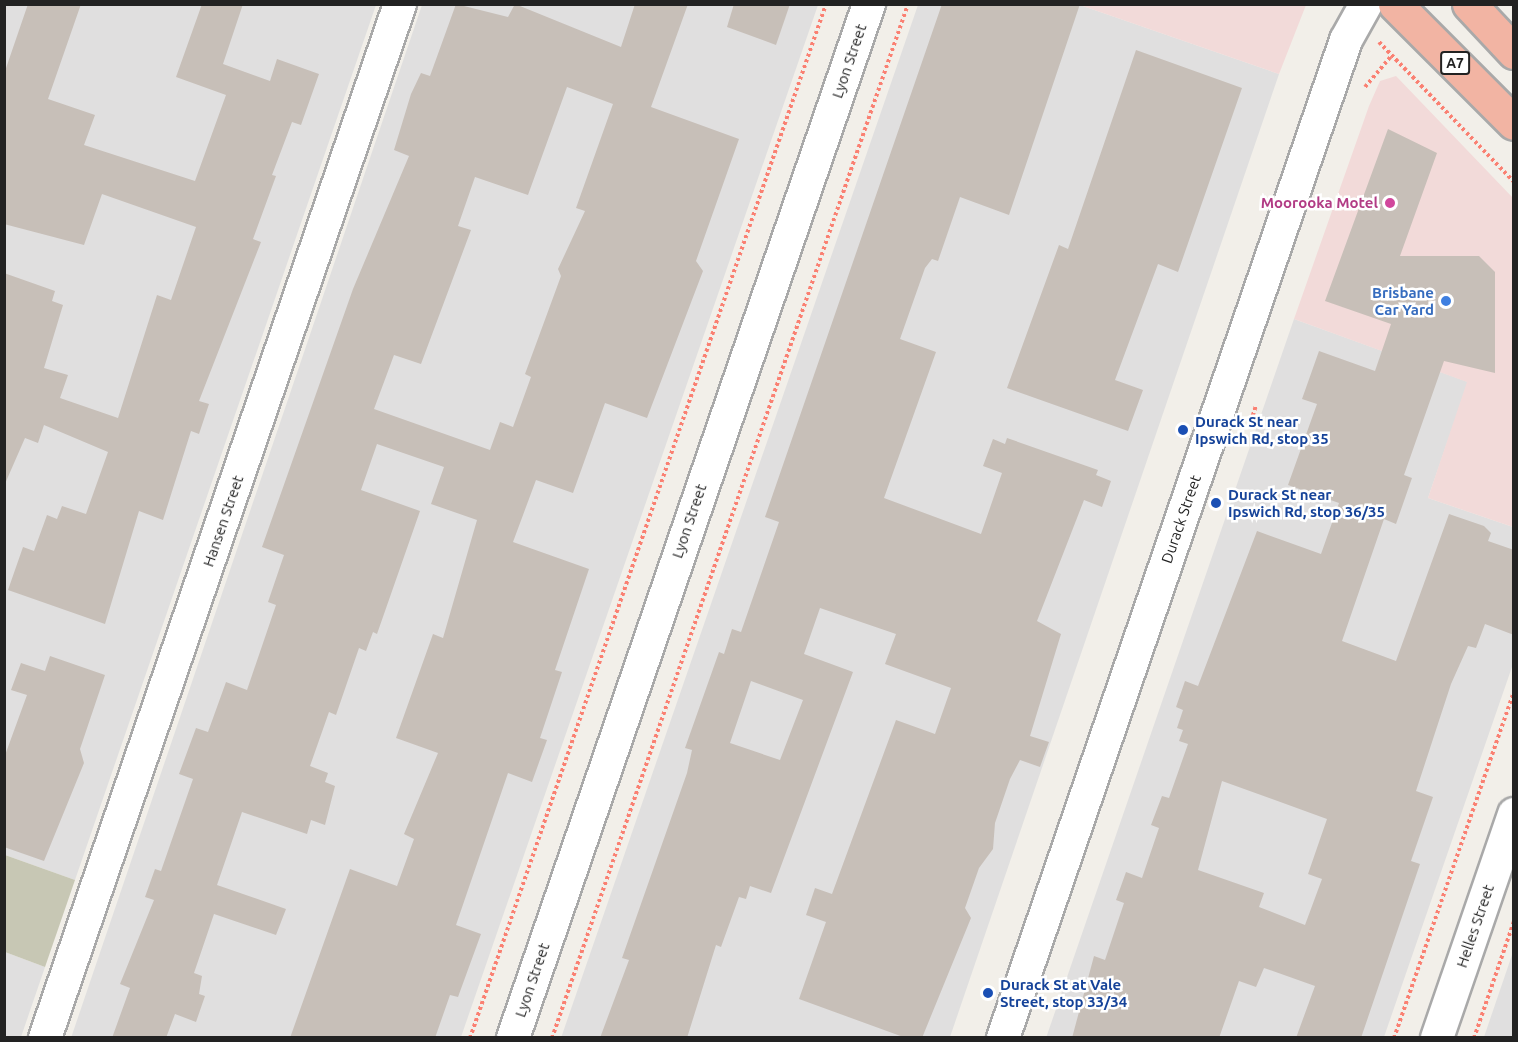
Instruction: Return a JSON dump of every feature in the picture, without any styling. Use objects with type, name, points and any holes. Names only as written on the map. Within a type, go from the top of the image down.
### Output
[{"type":"highway","name":"A7","points":[[1395,4],[1514,123]]},
{"type":"highway","points":[[1469,4],[1514,52]]},
{"type":"street","name":"Hansen Street","points":[[45,1038],[400,4]]},
{"type":"street","name":"Lyon Street","points":[[513,1038],[869,4]]},
{"type":"street","name":"Durack Street","points":[[1003,1038],[1346,40],[1366,4]]},
{"type":"street","name":"Helles Street","points":[[1437,1038],[1514,814]]},
{"type":"path","points":[[470,1038],[826,4]]},
{"type":"path","points":[[552,1038],[908,4]]},
{"type":"path","points":[[1379,42],[1514,182]]},
{"type":"path","points":[[1394,1038],[1514,691]]},
{"type":"path","points":[[1474,1038],[1514,921]]},
{"type":"shaded area","points":[[5,5],[376,5],[75,880],[5,855]]},
{"type":"shaded area","points":[[422,5],[818,5],[461,1037],[71,1038]]},
{"type":"shaded area","points":[[918,5],[1080,5],[1279,74],[950,1037],[561,1038]]},
{"type":"shaded area","points":[[1080,5],[1306,5],[1279,74]]},
{"type":"shaded area","points":[[1396,76],[1513,198],[1513,527],[1428,498],[1467,382],[1294,319],[1369,106],[1380,81]]},
{"type":"shaded area","points":[[1294,319],[1468,382],[1428,498],[1513,527],[1513,664],[1384,1037],[1046,1038]]},
{"type":"shaded area","points":[[5,855],[75,880],[45,967],[5,952]]},
{"type":"shaded area","points":[[5,952],[45,967],[21,1037],[5,1038]]},
{"type":"shaded area","points":[[1513,952],[1513,1037],[1484,1037]]},
{"type":"building","points":[[28,4],[81,4],[48,99],[95,115],[84,145],[195,181],[226,95],[176,77],[202,4],[243,4],[223,64],[270,81],[277,59],[319,74],[301,125],[292,122],[272,175],[276,176],[253,239],[261,242],[199,401],[209,404],[199,434],[191,431],[163,520],[139,511],[105,624],[8,590],[23,547],[34,551],[47,515],[57,519],[62,506],[86,514],[108,452],[44,425],[38,443],[25,438],[4,486],[4,273],[55,291],[52,301],[63,305],[44,368],[68,375],[60,398],[118,418],[157,295],[171,300],[196,227],[102,194],[84,245],[4,224],[4,74]]},
{"type":"building","points":[[456,4],[508,17],[515,4],[621,47],[635,4],[688,4],[651,107],[739,139],[696,261],[703,271],[647,418],[605,403],[573,493],[536,480],[513,542],[589,569],[555,670],[562,672],[540,738],[547,740],[532,782],[508,773],[456,925],[481,934],[458,997],[450,995],[435,1038],[290,1038],[350,869],[397,886],[414,839],[404,834],[438,753],[396,738],[433,634],[443,638],[477,520],[431,504],[444,467],[377,444],[361,490],[420,511],[377,634],[373,632],[366,651],[359,648],[336,715],[329,712],[310,766],[328,773],[325,782],[335,786],[325,825],[311,820],[307,834],[242,812],[217,885],[286,909],[276,935],[214,914],[194,973],[202,976],[199,994],[205,996],[196,1022],[175,1014],[166,1038],[112,1038],[130,988],[120,984],[154,900],[145,897],[155,869],[161,871],[193,779],[179,774],[196,728],[208,732],[226,682],[247,690],[276,605],[268,602],[284,555],[262,547],[353,289],[409,156],[394,150],[411,94],[421,73],[430,76]],"holes":[[[567,87],[613,104],[576,208],[585,211],[558,269],[561,276],[525,374],[531,377],[513,427],[500,422],[490,450],[374,409],[394,355],[421,364],[471,230],[458,226],[475,177],[528,195]]]},
{"type":"building","points":[[734,4],[790,4],[776,45],[727,27]]},
{"type":"building","points":[[942,4],[1080,4],[1009,215],[960,197],[938,261],[932,259],[925,268],[900,339],[936,352],[884,498],[981,534],[1002,473],[983,466],[993,439],[1005,444],[1007,438],[1098,470],[1096,475],[1111,481],[1102,507],[1084,500],[1037,621],[1061,634],[1030,736],[1049,742],[1040,767],[1020,760],[1010,779],[995,823],[993,849],[979,868],[965,908],[971,918],[922,1038],[906,1038],[799,999],[826,922],[806,915],[815,888],[832,894],[896,720],[935,734],[951,688],[885,664],[896,634],[820,608],[804,654],[853,672],[771,893],[750,886],[746,899],[739,897],[721,947],[716,945],[687,1038],[600,1038],[629,960],[622,958],[687,773],[692,750],[685,748],[719,652],[724,654],[732,629],[741,632],[779,522],[765,517]],"holes":[[[751,681],[803,700],[780,760],[730,743]]]},
{"type":"building","points":[[1136,50],[1242,88],[1178,272],[1158,264],[1115,380],[1143,390],[1128,431],[1007,388],[1059,245],[1068,249]]},
{"type":"building","points":[[1388,129],[1437,153],[1400,256],[1479,256],[1495,272],[1495,373],[1444,361],[1404,475],[1412,478],[1396,524],[1384,519],[1342,641],[1396,661],[1449,514],[1484,526],[1491,533],[1488,541],[1514,550],[1514,635],[1485,624],[1476,648],[1468,646],[1451,684],[1416,791],[1433,797],[1411,861],[1420,864],[1361,1038],[1296,1038],[1315,986],[1264,968],[1256,987],[1239,981],[1219,1038],[1072,1038],[1094,956],[1105,960],[1124,903],[1116,900],[1126,872],[1142,878],[1159,828],[1151,825],[1162,796],[1169,798],[1188,744],[1179,741],[1183,730],[1177,728],[1183,710],[1176,707],[1185,681],[1198,686],[1257,531],[1321,554],[1339,503],[1288,485],[1317,404],[1302,399],[1319,351],[1375,371],[1391,324],[1325,301]],"holes":[[[1222,781],[1327,819],[1308,874],[1322,879],[1305,925],[1259,907],[1264,893],[1198,870]]]},
{"type":"building","points":[[50,656],[105,675],[80,749],[84,763],[44,861],[4,847],[4,758],[27,695],[11,690],[21,663],[45,671]]},
{"type":"place","name":"Moorooka Motel","points":[[1390,203]]},
{"type":"place","name":"Brisbane Car Yard","points":[[1446,301]]},
{"type":"place","name":"Durack St near Ipswich Rd, stop 35","points":[[1183,430]]},
{"type":"place","name":"Durack St near Ipswich Rd, stop 36/35","points":[[1216,503]]},
{"type":"place","name":"Durack St at Vale Street, stop 33/34","points":[[988,993]]}]
